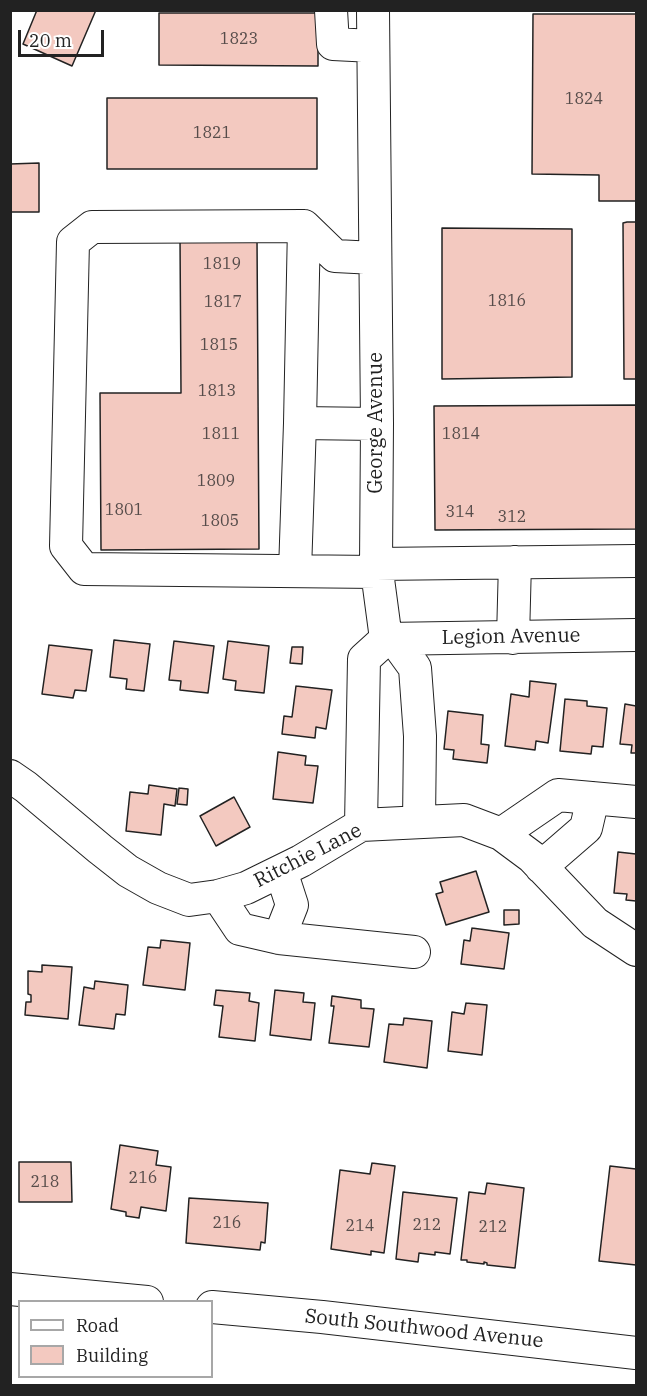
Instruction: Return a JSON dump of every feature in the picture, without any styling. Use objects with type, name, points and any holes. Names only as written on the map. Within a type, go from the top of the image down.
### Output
[{"type":"street","points":[[331,10],[333,44],[373,46]]},
{"type":"street","name":"George Avenue","points":[[373,10],[376,568],[390,639]]},
{"type":"street","points":[[295,571],[304,226]]},
{"type":"street","points":[[375,258],[335,256],[304,226],[92,227],[73,242],[66,546],[84,569],[295,571],[515,562],[636,561]]},
{"type":"street","points":[[300,423],[377,424]]},
{"type":"street","points":[[513,638],[515,562]]},
{"type":"street","name":"Legion Avenue","points":[[390,639],[636,635]]},
{"type":"street","points":[[361,825],[364,659],[390,639],[416,668],[420,736],[419,822]]},
{"type":"street","name":"Ritchie Lane","points":[[10,776],[128,871],[159,888],[189,900],[218,896],[246,888],[301,861],[361,825],[464,820],[501,834],[532,857],[595,923],[636,950]]},
{"type":"street","points":[[501,834],[558,795],[636,802]]},
{"type":"street","points":[[542,867],[586,828],[593,798]]},
{"type":"street","points":[[279,938],[292,904],[281,871]]},
{"type":"street","points":[[218,896],[240,929],[279,938],[414,952]]},
{"type":"street","points":[[10,1289],[126,1300]]},
{"type":"street","name":"South Southwood Avenue","points":[[213,1307],[322,1317],[636,1353]]},
{"type":"building","points":[[37,10],[96,10],[72,66],[23,44]]},
{"type":"building","points":[[159,13],[318,13],[318,66],[159,65]]},
{"type":"building","points":[[533,14],[636,14],[636,201],[599,201],[599,175],[532,174]]},
{"type":"building","points":[[107,98],[317,98],[317,169],[107,169]]},
{"type":"building","points":[[39,163],[39,212],[10,212],[10,164]]},
{"type":"building","points":[[636,222],[636,379],[624,379],[623,223]]},
{"type":"building","points":[[442,228],[572,229],[572,377],[442,379]]},
{"type":"building","points":[[180,237],[257,238],[259,549],[101,550],[100,393],[181,393]]},
{"type":"building","points":[[636,405],[636,529],[435,530],[434,406]]},
{"type":"building","points":[[114,640],[150,644],[144,691],[126,689],[127,679],[110,677]]},
{"type":"building","points":[[174,641],[214,646],[208,693],[180,690],[181,681],[169,680]]},
{"type":"building","points":[[228,641],[269,646],[264,693],[235,690],[236,681],[223,679]]},
{"type":"building","points":[[49,645],[92,650],[86,691],[75,690],[73,698],[42,694]]},
{"type":"building","points":[[292,647],[303,647],[302,664],[290,663]]},
{"type":"building","points":[[530,681],[556,684],[548,743],[536,741],[535,750],[505,746],[511,694],[529,697]]},
{"type":"building","points":[[296,686],[332,690],[326,729],[316,727],[315,738],[282,734],[284,716],[292,717]]},
{"type":"building","points":[[565,699],[587,701],[587,706],[607,708],[603,747],[592,746],[591,754],[560,751]]},
{"type":"building","points":[[625,704],[636,706],[636,753],[631,753],[632,745],[620,744]]},
{"type":"building","points":[[448,711],[483,715],[481,744],[489,745],[487,763],[453,759],[454,750],[444,749]]},
{"type":"building","points":[[278,752],[306,756],[305,765],[318,766],[313,803],[273,799]]},
{"type":"building","points":[[149,785],[177,789],[175,806],[164,804],[161,835],[126,831],[130,792],[148,794]]},
{"type":"building","points":[[179,788],[188,789],[187,805],[177,804]]},
{"type":"building","points":[[234,797],[250,827],[216,846],[200,816]]},
{"type":"building","points":[[618,852],[636,854],[636,901],[626,900],[627,894],[614,893]]},
{"type":"building","points":[[476,871],[489,912],[446,925],[436,894],[443,892],[440,882]]},
{"type":"building","points":[[504,910],[519,910],[519,924],[504,925]]},
{"type":"building","points":[[472,928],[509,933],[504,969],[461,964],[464,940],[470,941]]},
{"type":"building","points":[[161,940],[190,943],[185,990],[143,985],[148,947],[160,948]]},
{"type":"building","points":[[42,965],[72,967],[68,1019],[25,1015],[26,1002],[31,1002],[31,995],[28,994],[28,971],[42,972]]},
{"type":"building","points":[[95,981],[128,985],[125,1015],[116,1014],[114,1029],[79,1025],[84,987],[94,989]]},
{"type":"building","points":[[216,990],[250,993],[249,1001],[259,1003],[255,1041],[219,1037],[223,1006],[214,1005]]},
{"type":"building","points":[[275,990],[304,993],[303,1002],[315,1003],[311,1040],[270,1035]]},
{"type":"building","points":[[332,996],[361,1000],[361,1008],[374,1009],[369,1047],[329,1043],[334,1006],[331,1006]]},
{"type":"building","points":[[466,1003],[487,1005],[482,1055],[448,1051],[452,1012],[464,1014]]},
{"type":"building","points":[[404,1018],[432,1021],[427,1068],[384,1062],[389,1024],[403,1025]]},
{"type":"building","points":[[120,1145],[158,1151],[156,1165],[171,1167],[166,1211],[141,1207],[139,1218],[126,1216],[126,1212],[111,1209]]},
{"type":"building","points":[[19,1162],[71,1162],[72,1202],[19,1202]]},
{"type":"building","points":[[372,1163],[395,1166],[384,1253],[371,1251],[371,1255],[331,1249],[340,1170],[370,1174]]},
{"type":"building","points":[[610,1166],[636,1169],[636,1265],[599,1261]]},
{"type":"building","points":[[487,1183],[524,1188],[515,1268],[461,1260],[469,1192],[485,1194]]},
{"type":"building","points":[[403,1192],[457,1198],[450,1254],[419,1253],[418,1262],[396,1259]]},
{"type":"building","points":[[189,1198],[268,1203],[265,1243],[261,1242],[260,1250],[186,1243]]}]
